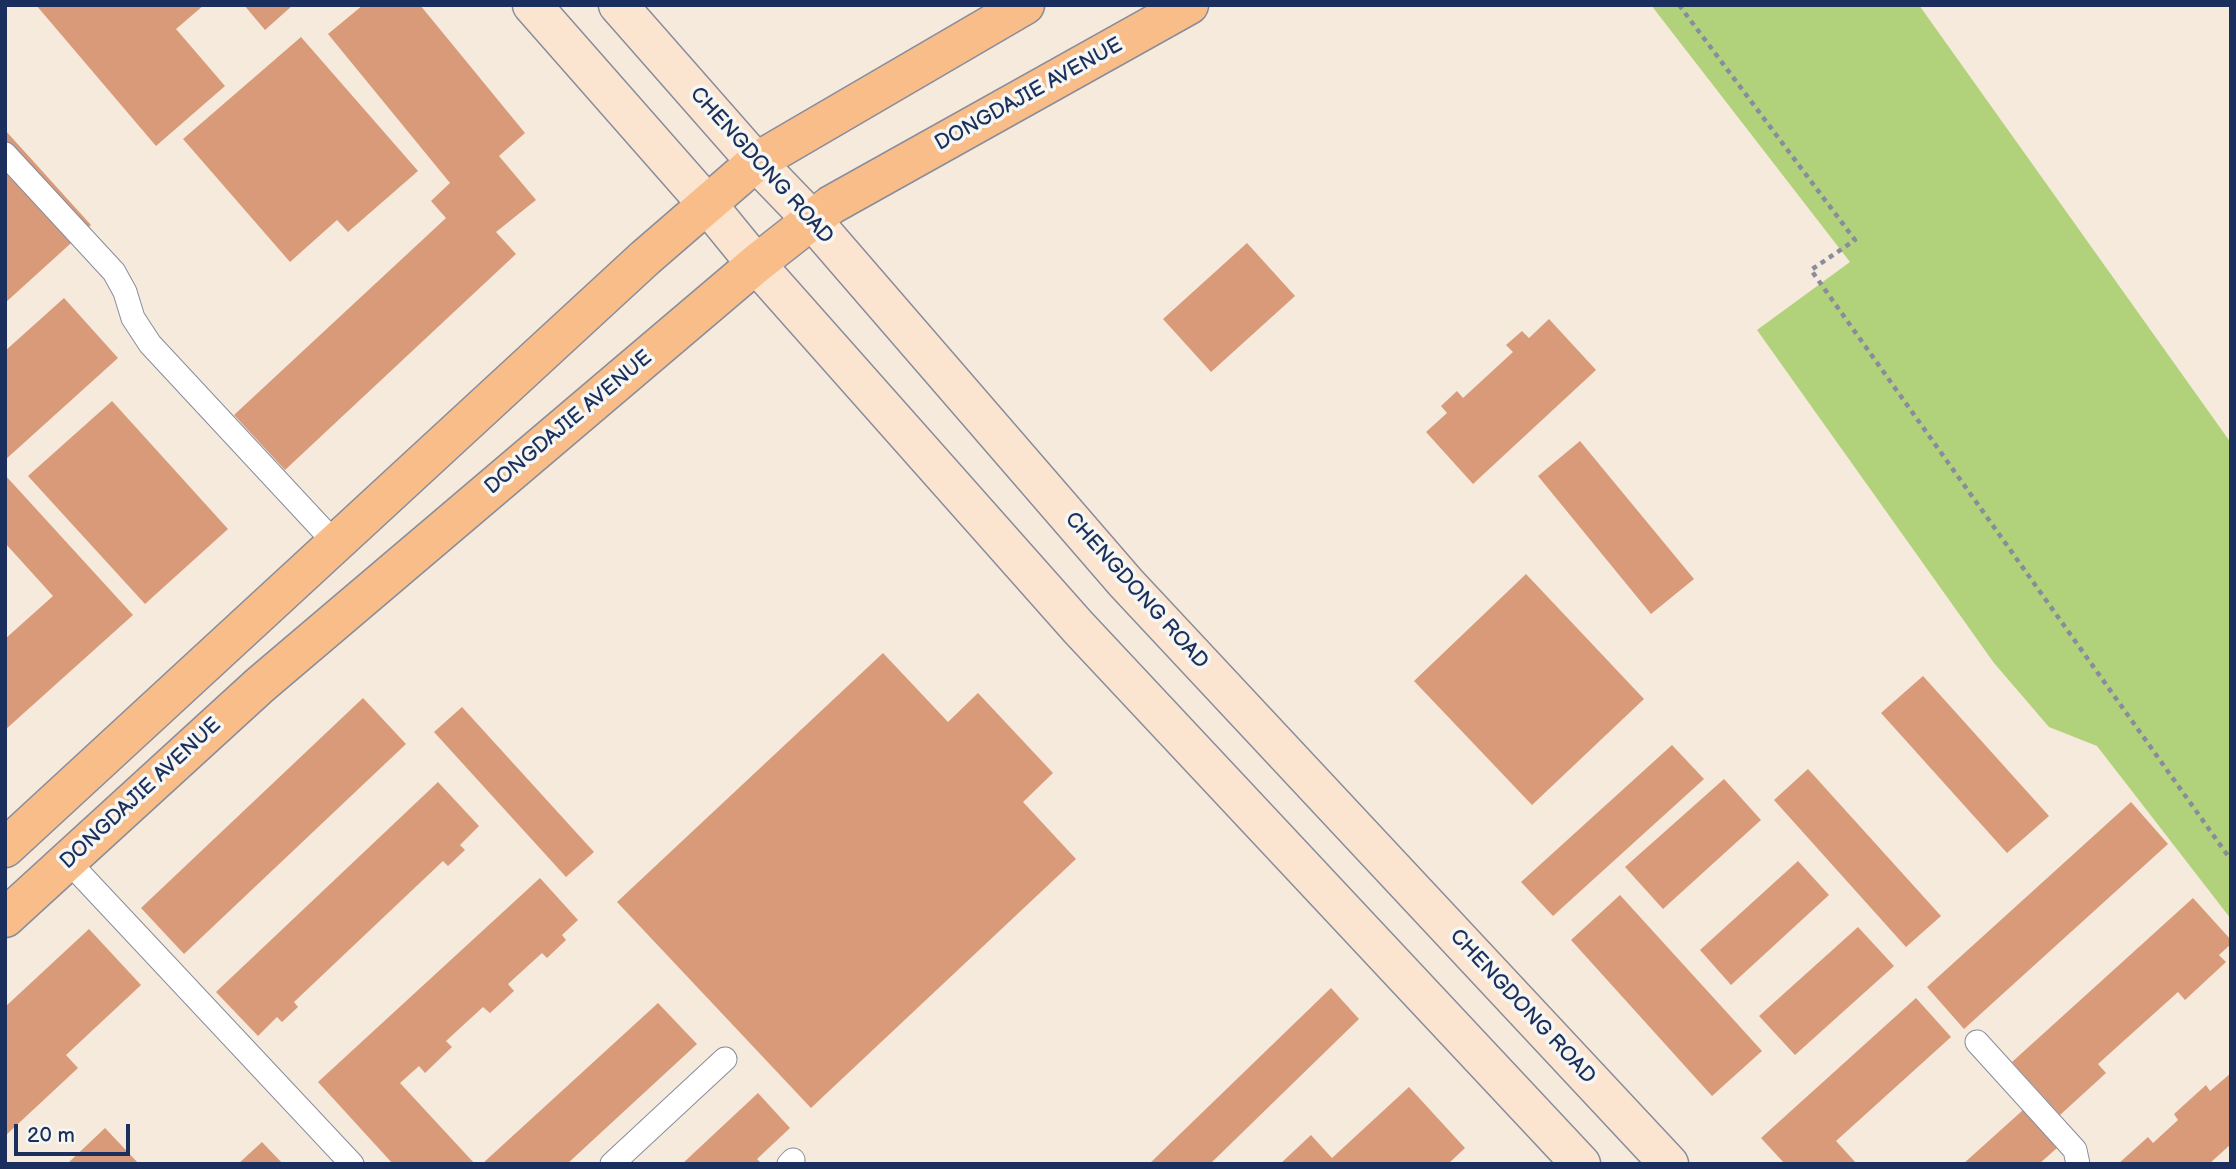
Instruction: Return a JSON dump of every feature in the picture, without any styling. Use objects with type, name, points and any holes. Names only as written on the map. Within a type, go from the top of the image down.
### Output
[{"type":"main road","points":[[532,5],[707,204],[756,264],[1079,627],[1581,1164]]},
{"type":"main road","name":"CHENGDONG ROAD","points":[[618,5],[756,162],[812,220],[1126,583],[1669,1164]]},
{"type":"main road","points":[[5,848],[645,258],[756,162],[1025,5]]},
{"type":"main road","name":"DONGDAJIE AVENUE","points":[[5,918],[260,685],[756,264],[831,205],[1189,5]]},
{"type":"lane","points":[[5,153],[114,272],[125,292],[133,318],[150,344],[335,543]]},
{"type":"lane","points":[[68,861],[352,1164]]},
{"type":"lane","points":[[1977,1042],[2075,1150],[2078,1164]]},
{"type":"lane","points":[[612,1164],[726,1059]]},
{"type":"path","points":[[1679,5],[1855,240],[1811,270],[2231,860]]},
{"type":"green space","points":[[1651,5],[1919,5],[2231,443],[2231,919],[2097,746],[2049,727],[1994,663],[1757,330],[1850,262]]},
{"type":"building","points":[[36,5],[204,5],[176,29],[225,86],[156,146]]},
{"type":"building","points":[[244,5],[293,5],[265,30]]},
{"type":"building","points":[[363,5],[420,5],[525,133],[499,156],[536,200],[496,232],[516,254],[285,470],[234,415],[446,218],[431,201],[450,183],[328,34]]},
{"type":"building","points":[[301,37],[418,171],[348,232],[337,220],[290,262],[183,139]]},
{"type":"building","points":[[5,130],[91,225],[5,303]]},
{"type":"building","points":[[1247,243],[1295,296],[1211,372],[1163,319]]},
{"type":"building","points":[[64,298],[118,358],[5,460],[5,351]]},
{"type":"building","points":[[1549,319],[1596,370],[1473,484],[1426,432],[1447,413],[1441,406],[1457,391],[1463,398],[1513,352],[1506,345],[1522,331],[1529,338]]},
{"type":"building","points":[[112,401],[228,529],[145,604],[28,476]]},
{"type":"building","points":[[1580,441],[1694,579],[1651,614],[1538,476]]},
{"type":"building","points":[[5,475],[133,615],[5,730],[5,639],[53,596],[5,543]]},
{"type":"building","points":[[1526,574],[1644,699],[1532,805],[1414,681]]},
{"type":"building","points":[[883,653],[948,722],[978,693],[1053,773],[1023,802],[1076,859],[811,1108],[617,902]]},
{"type":"building","points":[[1923,676],[2049,816],[2007,853],[1881,713]]},
{"type":"building","points":[[363,698],[406,744],[184,954],[141,908]]},
{"type":"building","points":[[462,707],[594,852],[566,877],[434,732]]},
{"type":"building","points":[[1672,745],[1704,779],[1553,916],[1521,882]]},
{"type":"building","points":[[1808,769],[1941,916],[1906,947],[1774,800]]},
{"type":"building","points":[[1724,779],[1761,820],[1663,909],[1625,867]]},
{"type":"building","points":[[438,782],[479,826],[460,845],[465,850],[448,866],[443,861],[294,1002],[298,1007],[282,1022],[277,1017],[258,1036],[216,992]]},
{"type":"building","points":[[2131,802],[2168,844],[1964,1029],[1927,987]]},
{"type":"building","points":[[1798,861],[1829,895],[1731,985],[1700,950]]},
{"type":"building","points":[[540,878],[578,920],[562,935],[566,940],[547,958],[542,953],[508,984],[514,991],[490,1013],[483,1007],[446,1041],[452,1047],[425,1073],[419,1066],[400,1083],[475,1164],[393,1164],[318,1082]]},
{"type":"building","points":[[1620,895],[1762,1051],[1712,1096],[1571,940]]},
{"type":"building","points":[[2193,898],[2231,940],[2231,944],[2219,955],[2226,962],[2185,1000],[2178,992],[2098,1064],[2106,1073],[2060,1115],[2012,1062]]},
{"type":"building","points":[[1858,927],[1894,966],[1795,1055],[1759,1016]]},
{"type":"building","points":[[89,929],[141,985],[66,1055],[78,1068],[5,1136],[5,1007]]},
{"type":"building","points":[[1331,988],[1359,1019],[1210,1164],[1149,1164]]},
{"type":"building","points":[[1916,998],[1951,1037],[1836,1141],[1857,1164],[1785,1164],[1761,1138]]},
{"type":"building","points":[[658,1003],[697,1044],[567,1164],[482,1164]]},
{"type":"building","points":[[2231,1073],[2231,1144],[2209,1164],[2118,1164],[2148,1137],[2153,1143],[2178,1120],[2174,1114],[2206,1085],[2210,1091]]},
{"type":"building","points":[[1409,1087],[1465,1148],[1448,1164],[1280,1164],[1311,1135],[1332,1158]]},
{"type":"building","points":[[758,1093],[790,1128],[757,1159],[762,1164],[682,1164]]},
{"type":"building","points":[[2023,1110],[2057,1148],[2039,1164],[1963,1164]]},
{"type":"building","points":[[105,1128],[139,1164],[67,1164]]},
{"type":"building","points":[[262,1142],[283,1164],[238,1164]]}]
